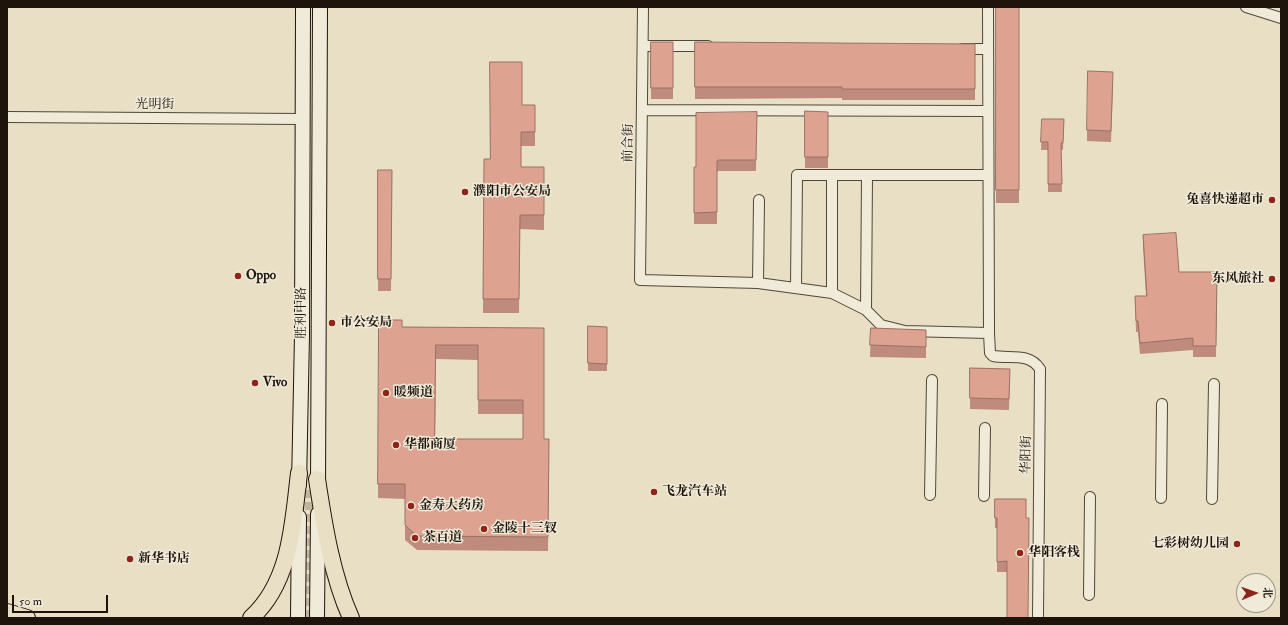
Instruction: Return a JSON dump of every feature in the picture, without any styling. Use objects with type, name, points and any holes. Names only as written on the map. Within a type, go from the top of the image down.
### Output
[{"type":"main road","name":"胜利中路","points":[[298,618],[302,335],[303,7]]},
{"type":"main road","name":"胜利中路","points":[[317,618],[320,7]]},
{"type":"main road","points":[[251,618],[262,609],[276,587],[286,559],[293,525],[299,473]]},
{"type":"main road","points":[[317,479],[331,556],[344,602],[351,618]]},
{"type":"main road","points":[[7,612],[27,618]]},
{"type":"street","name":"前合街","points":[[643,7],[640,280],[758,283]]},
{"type":"street","points":[[759,200],[758,283],[832,293],[866,310],[881,325],[905,331],[989,333],[988,7]]},
{"type":"street","points":[[1246,7],[1281,18]]},
{"type":"street","points":[[643,46],[721,46]]},
{"type":"street","points":[[949,48],[988,49]]},
{"type":"street","points":[[642,110],[988,111]]},
{"type":"street","name":"光明街","points":[[7,117],[302,119]]},
{"type":"street","points":[[796,288],[797,175],[988,175]]},
{"type":"street","points":[[832,175],[832,293]]},
{"type":"street","points":[[866,310],[867,175]]},
{"type":"street","name":"华阳街","points":[[989,333],[990,353],[993,356],[1028,359],[1036,363],[1040,370],[1038,618]]},
{"type":"street","points":[[930,495],[932,380]]},
{"type":"street","points":[[1212,499],[1214,384]]},
{"type":"street","points":[[1161,498],[1162,404]]},
{"type":"street","points":[[984,496],[985,428]]},
{"type":"street","points":[[1089,595],[1090,497]]},
{"type":"building","points":[[996,7],[1019,7],[1019,190],[996,190]]},
{"type":"building","points":[[651,42],[673,42],[673,88],[651,88]]},
{"type":"building","points":[[695,42],[975,44],[975,89],[695,87]]},
{"type":"building","points":[[490,62],[522,62],[522,105],[535,105],[535,132],[521,132],[521,167],[544,167],[544,215],[520,215],[519,299],[483,299],[484,159],[490,159]]},
{"type":"building","points":[[1088,71],[1113,72],[1111,131],[1087,130]]},
{"type":"building","points":[[805,111],[828,112],[828,157],[805,157]]},
{"type":"building","points":[[757,112],[756,160],[718,160],[717,212],[694,213],[696,113]]},
{"type":"building","points":[[1042,119],[1064,119],[1063,143],[1061,143],[1062,184],[1048,184],[1048,142],[1041,142]]},
{"type":"building","points":[[378,170],[392,170],[391,279],[378,279]]},
{"type":"building","points":[[1176,233],[1179,272],[1217,272],[1216,346],[1193,346],[1193,338],[1140,343],[1138,321],[1136,321],[1135,296],[1147,296],[1143,235]]},
{"type":"building","points":[[379,320],[402,320],[402,327],[544,328],[544,439],[549,439],[548,537],[417,536],[405,525],[405,484],[378,484]],"holes":[[[436,345],[478,345],[478,400],[523,400],[523,439],[435,439]]]},
{"type":"building","points":[[588,326],[607,327],[607,364],[588,363]]},
{"type":"building","points":[[871,328],[926,330],[926,347],[870,345]]},
{"type":"building","points":[[970,368],[1010,369],[1009,399],[970,398]]},
{"type":"building","points":[[995,499],[1026,499],[1026,518],[1029,518],[1028,618],[1007,618],[1007,561],[997,562],[997,518],[995,518]]},
{"type":"tunnel","points":[[307,618],[309,486]]},
{"type":"place","name":"濮阳市公安局","points":[[465,192]]},
{"type":"place","name":"兔喜快递超市","points":[[1272,200]]},
{"type":"place","name":"Oppo","points":[[238,276]]},
{"type":"place","name":"东风旅社","points":[[1272,279]]},
{"type":"place","name":"市公安局","points":[[332,323]]},
{"type":"place","name":"Vivo","points":[[255,383]]},
{"type":"place","name":"暖频道","points":[[386,393]]},
{"type":"place","name":"华都商厦","points":[[396,445]]},
{"type":"place","name":"飞龙汽车站","points":[[654,492]]},
{"type":"place","name":"金寿大药房","points":[[411,506]]},
{"type":"place","name":"金陵十三钗","points":[[484,529]]},
{"type":"place","name":"茶百道","points":[[415,538]]},
{"type":"place","name":"七彩树幼儿园","points":[[1237,544]]},
{"type":"place","name":"华阳客栈","points":[[1020,553]]},
{"type":"place","name":"新华书店","points":[[130,559]]}]
